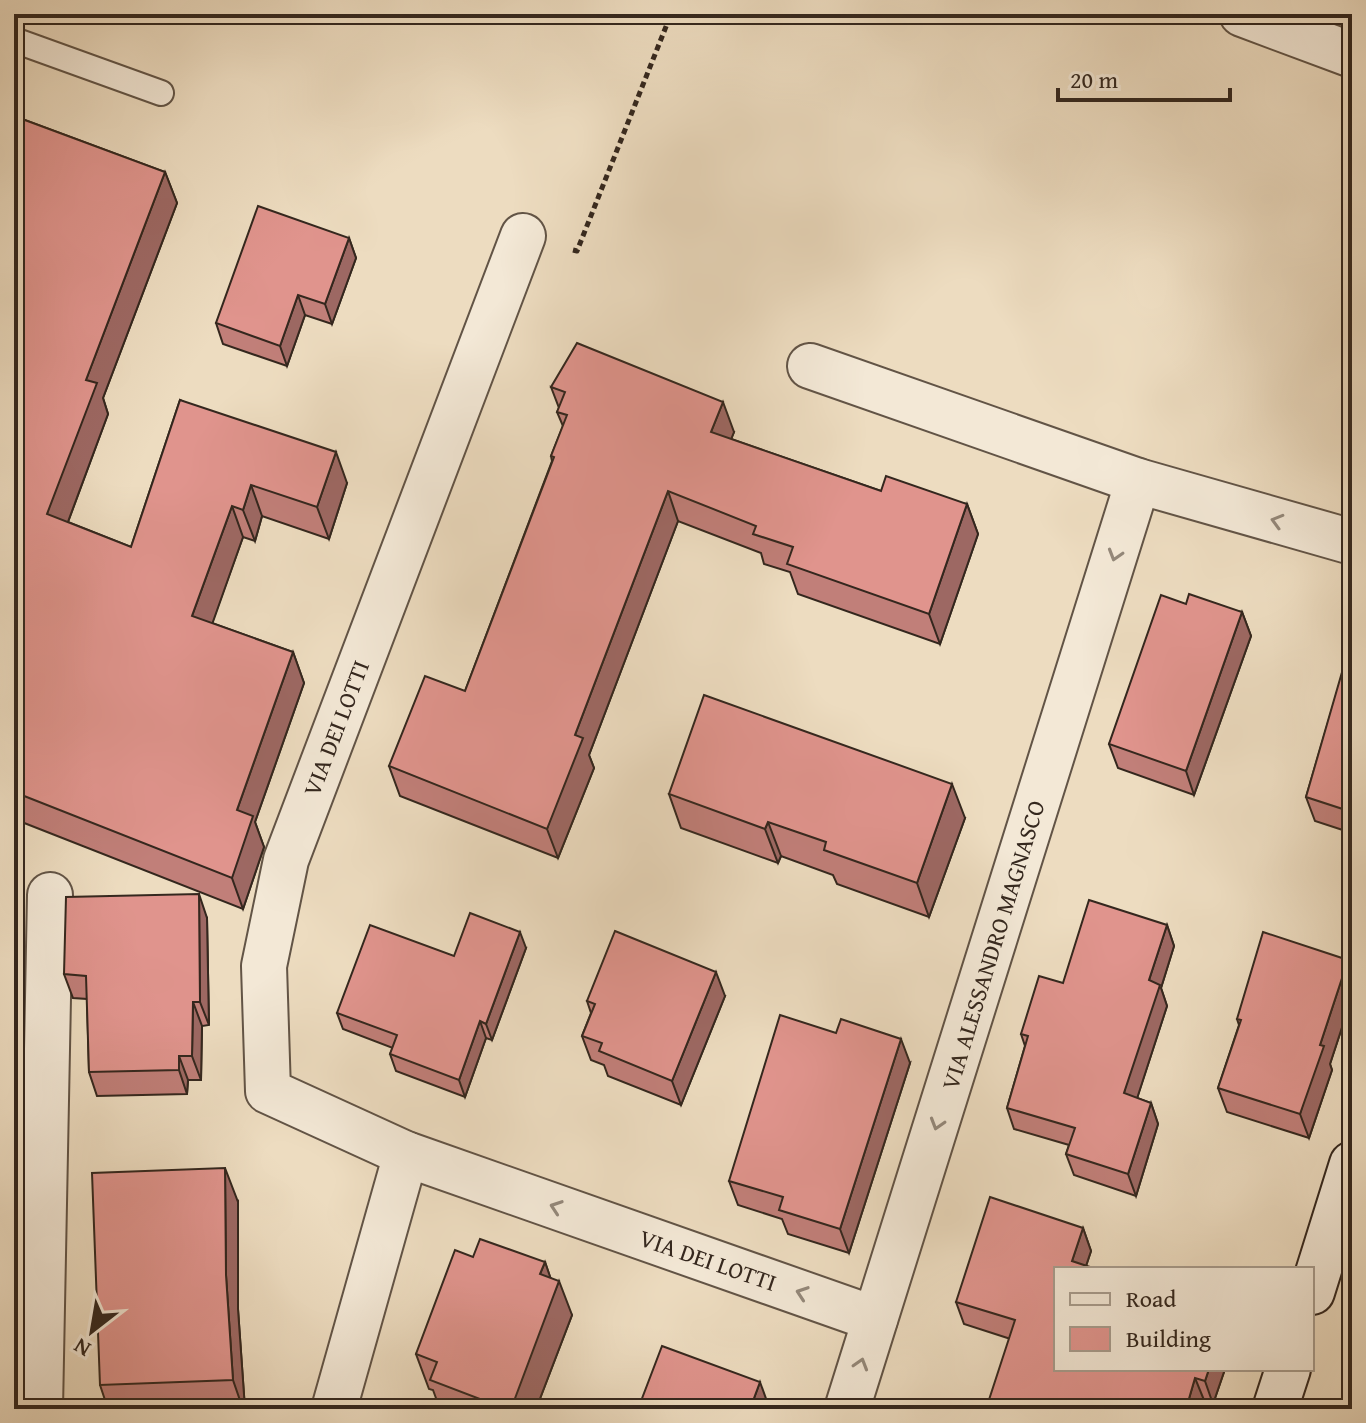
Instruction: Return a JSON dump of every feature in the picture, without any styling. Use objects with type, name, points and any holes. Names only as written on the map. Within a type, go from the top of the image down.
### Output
[{"type":"street","points":[[1252,16],[1352,55]]},
{"type":"street","name":"VIA DEI LOTTI","points":[[523,236],[286,860],[264,966],[268,1091],[406,1154],[875,1319]]},
{"type":"street","points":[[810,366],[1138,481],[1352,542]]},
{"type":"street","name":"VIA ALESSANDRO MAGNASCO","points":[[847,1409],[1138,481]]},
{"type":"street","points":[[40,1409],[50,895]]},
{"type":"street","points":[[334,1409],[406,1154]]},
{"type":"street","points":[[1314,1286],[1352,1164]]},
{"type":"street","points":[[1275,1409],[1287,1371]]},
{"type":"lane","points":[[14,40],[161,93]]},
{"type":"path","points":[[523,236],[577,251],[671,14]]},
{"type":"building","points":[[14,116],[165,172],[86,380],[97,383],[47,514],[131,547],[180,400],[336,452],[317,507],[251,485],[243,510],[232,506],[192,616],[293,652],[237,810],[253,816],[232,878],[14,792]]},
{"type":"building","points":[[258,206],[349,238],[325,304],[298,295],[280,346],[216,323]]},
{"type":"building","points":[[577,343],[723,402],[711,432],[881,491],[886,476],[967,504],[929,614],[787,564],[793,547],[753,534],[756,526],[668,491],[575,735],[583,738],[547,829],[389,766],[425,676],[465,691],[554,457],[551,456],[567,415],[557,412],[565,392],[551,387]]},
{"type":"building","points":[[1189,594],[1242,612],[1186,771],[1109,744],[1161,595],[1186,604]]},
{"type":"building","points":[[1352,641],[1352,812],[1306,797]]},
{"type":"building","points":[[704,695],[952,784],[917,883],[824,850],[826,842],[768,822],[765,829],[669,794]]},
{"type":"building","points":[[199,894],[200,1002],[193,1002],[192,1056],[179,1056],[179,1070],[89,1072],[86,976],[64,974],[66,897]]},
{"type":"building","points":[[1089,900],[1167,925],[1149,980],[1160,985],[1124,1093],[1151,1103],[1128,1174],[1066,1154],[1075,1128],[1007,1108],[1028,1036],[1021,1034],[1039,976],[1063,983]]},
{"type":"building","points":[[470,913],[520,932],[486,1024],[480,1021],[459,1080],[390,1054],[397,1035],[337,1013],[370,925],[454,956]]},
{"type":"building","points":[[615,931],[716,972],[672,1081],[599,1051],[602,1043],[582,1036],[595,1004],[587,1001]]},
{"type":"building","points":[[1263,932],[1348,960],[1320,1045],[1324,1046],[1300,1114],[1218,1088],[1241,1020],[1237,1019]]},
{"type":"building","points":[[780,1015],[836,1033],[841,1019],[901,1039],[840,1229],[779,1210],[783,1197],[729,1181]]},
{"type":"building","points":[[225,1168],[226,1275],[233,1380],[100,1385],[92,1173]]},
{"type":"building","points":[[990,1197],[1083,1228],[1072,1261],[1090,1267],[1054,1267],[1054,1371],[1208,1371],[1205,1381],[1195,1378],[1186,1409],[986,1409],[1015,1320],[956,1302]]},
{"type":"building","points":[[480,1239],[545,1262],[540,1274],[559,1281],[511,1409],[430,1380],[437,1362],[416,1354],[455,1250],[473,1257]]},
{"type":"building","points":[[662,1346],[760,1382],[750,1409],[638,1409]]}]
